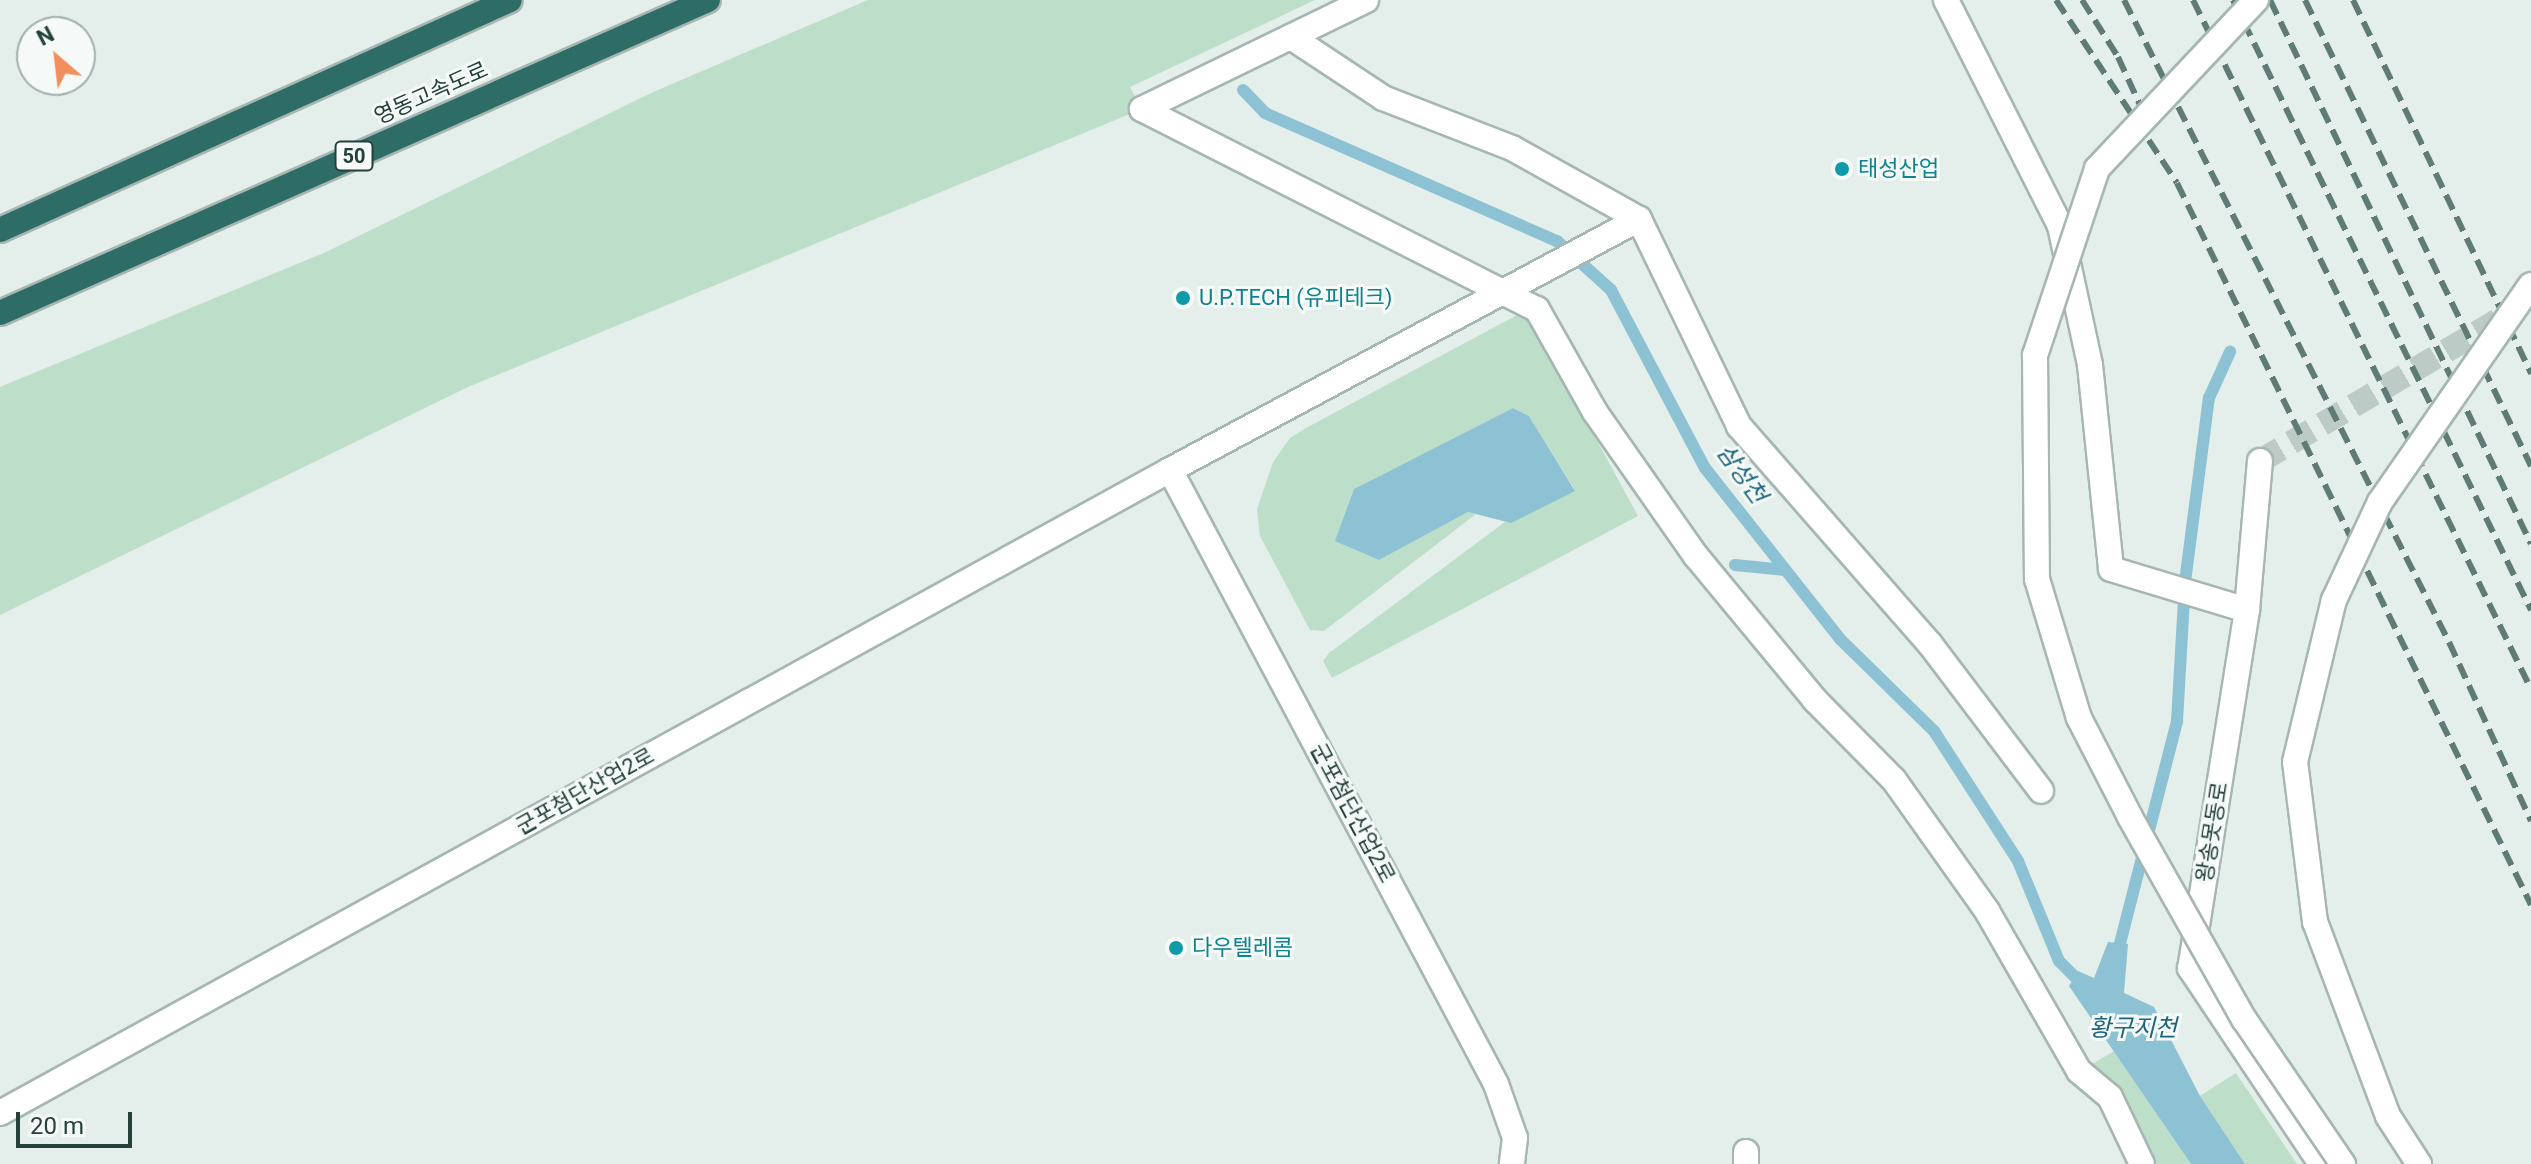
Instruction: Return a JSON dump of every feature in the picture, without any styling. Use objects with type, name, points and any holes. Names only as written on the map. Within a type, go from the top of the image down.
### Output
[{"type":"highway","points":[[0,230],[510,0]]},
{"type":"highway","name":"영동고속도로","points":[[0,313],[708,0]]},
{"type":"street","points":[[1366,0],[1142,109],[1537,309],[1595,412],[1696,556],[1815,700],[1894,780],[1987,911],[2079,1071],[2110,1097],[2142,1164]]},
{"type":"street","points":[[1946,0],[2060,226],[2090,365],[2111,569],[2247,610]]},
{"type":"street","points":[[2256,0],[2097,169],[2035,355],[2037,579],[2079,718],[2130,817],[2244,1019],[2343,1164]]},
{"type":"street","points":[[1291,37],[1383,98],[1512,148],[1639,219],[1739,426],[1930,644],[2041,791]]},
{"type":"street","name":"군포첨단산업2로","points":[[0,1113],[1170,470],[1639,219]]},
{"type":"street","points":[[2419,1164],[2388,1116],[2315,922],[2295,762],[2334,600],[2380,502],[2531,285]]},
{"type":"street","name":"왕송못동로","points":[[2260,461],[2247,610],[2190,968],[2321,1164]]},
{"type":"street","name":"군포첨단산업2로","points":[[1170,470],[1496,1084],[1515,1138],[1512,1164]]},
{"type":"green space","points":[[868,0],[1315,0],[1130,87],[1142,109],[468,387],[0,615],[0,387],[326,252],[651,93]]},
{"type":"green space","points":[[1519,314],[1533,323],[1638,516],[1332,678],[1323,661],[1329,653],[1505,522],[1575,490],[1529,416],[1513,408],[1354,489],[1336,541],[1379,560],[1468,512],[1476,514],[1324,631],[1310,630],[1260,536],[1257,509],[1273,462],[1290,438],[1306,428]]},
{"type":"green space","points":[[2114,1051],[2191,1164],[2142,1164],[2079,1072]]},
{"type":"green space","points":[[2236,1073],[2297,1164],[2245,1164],[2200,1096]]},
{"type":"water","points":[[1513,408],[1529,416],[1575,491],[1511,523],[1468,512],[1379,560],[1335,541],[1354,489]]},
{"type":"water","name":"황구지천","points":[[2108,942],[2128,944],[2124,993],[2154,1007],[2200,1096],[2245,1164],[2191,1164],[2069,986],[2078,971],[2094,978]]},
{"type":"waterway","name":"삼성천","points":[[1243,90],[1265,113],[1557,241],[1611,290],[1705,468],[1840,639],[1934,731],[2018,861],[2059,961],[2084,986]]},
{"type":"waterway","name":"황구지천","points":[[2116,959],[2177,721],[2185,582],[2209,398],[2230,352]]},
{"type":"waterway","points":[[1735,565],[1785,570]]},
{"type":"tunnel","points":[[2260,461],[2515,310]]},
{"type":"railway","points":[[2056,0],[2177,183],[2531,905]]},
{"type":"railway","points":[[2082,0],[2118,57],[2151,129]]},
{"type":"railway","points":[[2124,0],[2449,642],[2531,821]]},
{"type":"railway","points":[[2193,0],[2531,689]]},
{"type":"railway","points":[[2233,0],[2531,610]]},
{"type":"railway","points":[[2270,0],[2531,544]]},
{"type":"railway","points":[[2305,0],[2531,466]]},
{"type":"railway","points":[[2353,0],[2531,374]]},
{"type":"place","name":"태성산업","points":[[1842,169]]},
{"type":"place","name":"U.P.TECH (유피테크)","points":[[1183,298]]},
{"type":"place","name":"다우텔레콤","points":[[1176,948]]}]
